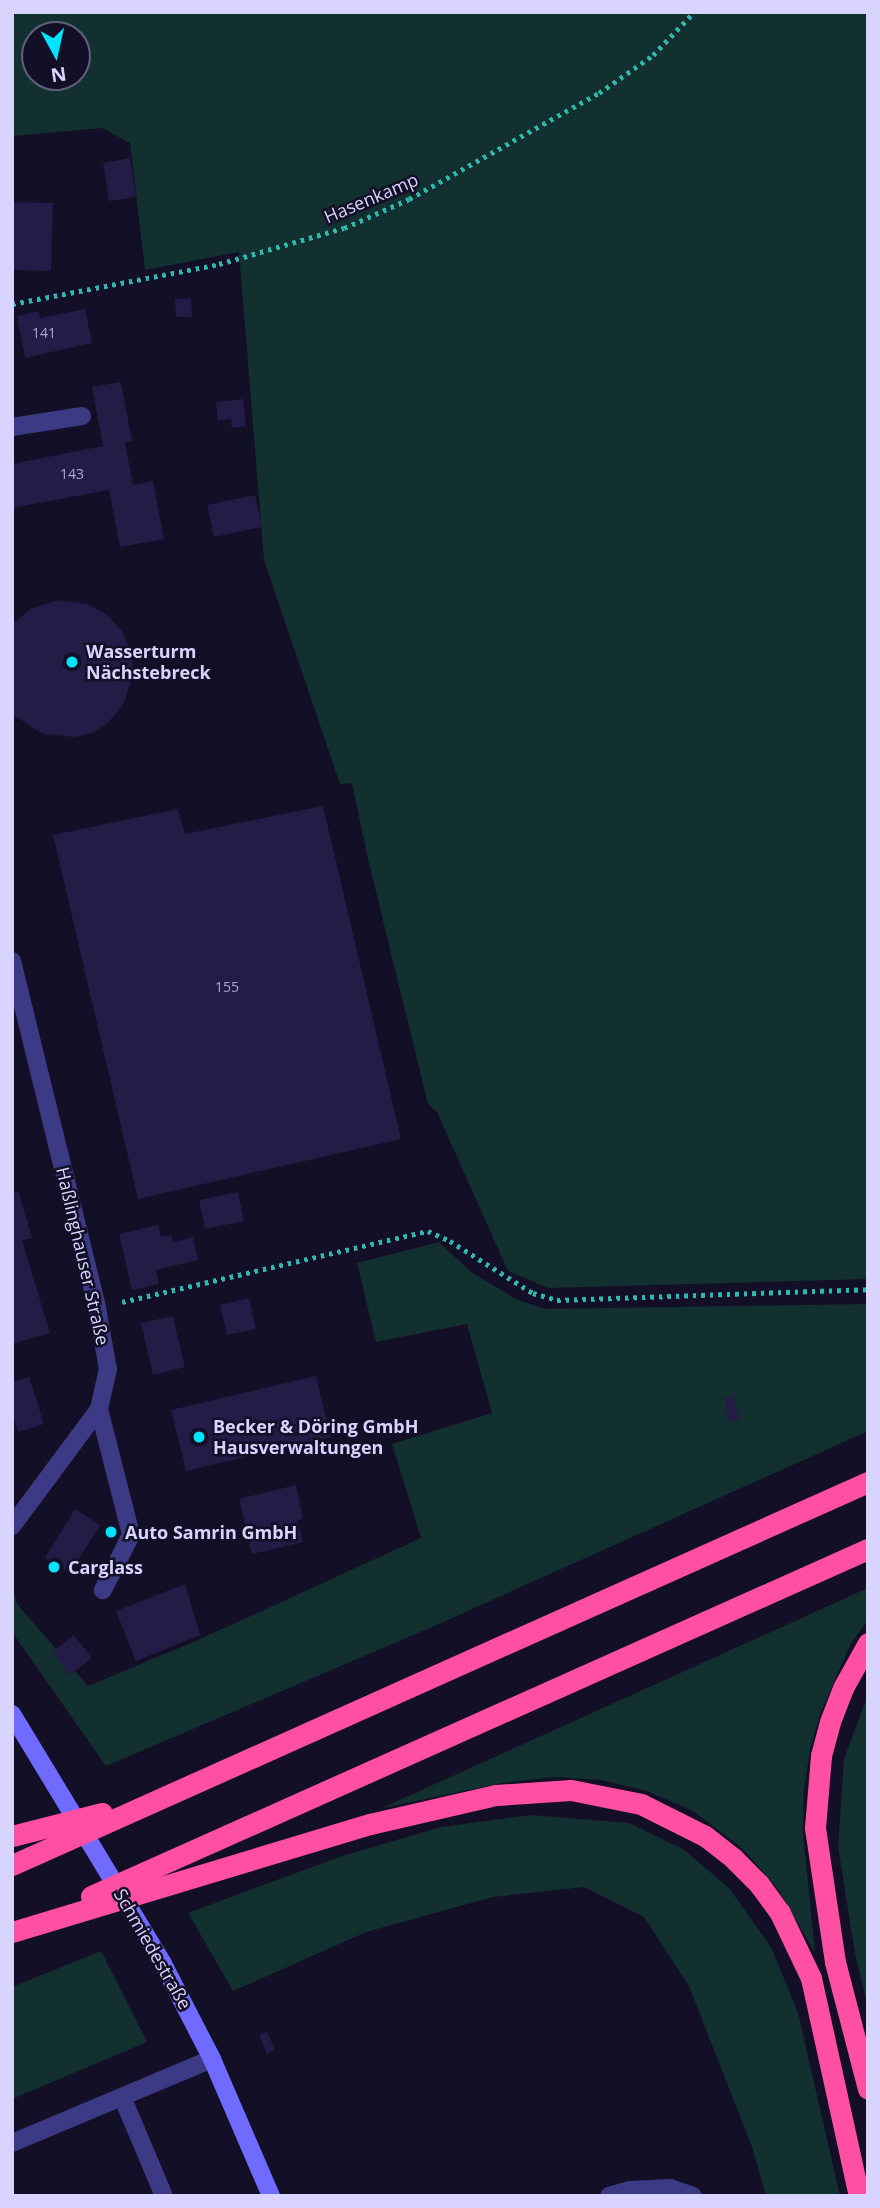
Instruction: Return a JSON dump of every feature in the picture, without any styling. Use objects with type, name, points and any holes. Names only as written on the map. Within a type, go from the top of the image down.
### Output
[{"type":"highway","points":[[12,1865],[868,1482]]},
{"type":"highway","points":[[12,1932],[868,1549]]},
{"type":"highway","points":[[868,1643],[843,1688],[830,1722],[819,1768],[815,1828],[835,1962],[868,2089]]},
{"type":"highway","points":[[12,1932],[370,1824],[496,1794],[571,1790],[641,1804],[705,1836],[734,1859],[759,1884],[798,1944],[820,2013],[859,2196]]},
{"type":"highway","points":[[12,1836],[155,1800]]},
{"type":"main road","name":"Schmiedestraße","points":[[12,1714],[162,1962],[212,2059],[271,2196]]},
{"type":"street","points":[[12,427],[82,416]]},
{"type":"street","name":"Haßlinghauser Straße","points":[[12,961],[97,1308],[108,1369],[99,1409],[12,1526]]},
{"type":"street","points":[[99,1409],[131,1535],[103,1590]]},
{"type":"street","points":[[12,2143],[123,2099],[212,2059]]},
{"type":"street","points":[[123,2099],[164,2196]]},
{"type":"street","points":[[609,2196],[630,2190],[670,2188],[692,2196]]},
{"type":"path","name":"Hasenkamp","points":[[12,304],[219,264],[344,228],[409,199],[599,93],[653,55],[694,12]]},
{"type":"path","points":[[97,1308],[428,1231],[450,1241],[533,1293],[556,1300],[868,1289]]},
{"type":"green space","points":[[12,12],[868,12],[868,1279],[548,1288],[508,1271],[437,1112],[428,1104],[352,783],[340,784],[264,560],[239,252],[145,270],[130,143],[102,128],[12,136]]},
{"type":"green space","points":[[439,1242],[471,1272],[516,1299],[545,1309],[868,1304],[868,1431],[432,1627],[106,1766],[12,1632],[12,1586],[17,1604],[88,1686],[198,1640],[421,1538],[392,1444],[492,1413],[467,1324],[376,1342],[357,1263]]},
{"type":"green space","points":[[868,1588],[868,1620],[851,1643],[820,1714],[810,1750],[804,1790],[803,1833],[815,1953],[778,1889],[743,1849],[693,1811],[647,1791],[601,1780],[555,1777],[502,1783],[382,1808]]},
{"type":"green space","points":[[868,1694],[868,2008],[855,1954],[838,1846],[844,1759]]},
{"type":"green space","points":[[531,1815],[629,1823],[683,1849],[729,1888],[771,1947],[798,2013],[840,2196],[766,2196],[752,2147],[689,1986],[644,1917],[584,1887],[493,1897],[366,1932],[233,1991],[188,1913],[342,1856],[441,1827]]},
{"type":"green space","points":[[101,1951],[147,2042],[12,2099],[12,1987]]},
{"type":"building","points":[[130,158],[136,197],[109,201],[103,163]]},
{"type":"building","points":[[12,202],[53,203],[51,271],[12,270]]},
{"type":"building","points":[[191,298],[192,317],[176,317],[175,299]]},
{"type":"building","points":[[85,309],[92,343],[25,358],[17,316],[39,311],[40,318]]},
{"type":"building","points":[[121,382],[132,441],[125,442],[133,485],[153,481],[164,539],[120,547],[109,490],[12,508],[12,464],[103,446],[92,387]]},
{"type":"building","points":[[243,399],[246,426],[232,428],[231,419],[218,421],[216,402]]},
{"type":"building","points":[[255,495],[262,527],[214,537],[207,505]]},
{"type":"building","name":"Wasserturm Nächstebreck","points":[[58,600],[87,604],[106,614],[122,631],[131,652],[134,672],[124,703],[108,723],[92,733],[75,737],[43,734],[12,714],[12,625],[30,609]]},
{"type":"building","points":[[323,806],[401,1139],[138,1199],[53,835],[178,809],[185,834]]},
{"type":"building","points":[[19,1192],[32,1238],[22,1240],[50,1333],[12,1344],[12,1193]]},
{"type":"building","points":[[238,1192],[244,1221],[205,1229],[199,1200]]},
{"type":"building","points":[[158,1225],[161,1237],[171,1235],[173,1242],[193,1237],[198,1260],[156,1270],[159,1284],[132,1290],[119,1234]]},
{"type":"building","points":[[249,1298],[256,1329],[227,1335],[220,1305]]},
{"type":"building","points":[[173,1316],[185,1367],[153,1375],[141,1323]]},
{"type":"building","points":[[316,1376],[331,1437],[186,1471],[171,1410]]},
{"type":"building","points":[[29,1377],[44,1424],[18,1432],[12,1412],[12,1382]]},
{"type":"building","points":[[733,1396],[739,1419],[729,1422],[724,1398]]},
{"type":"building","points":[[296,1485],[303,1519],[297,1520],[303,1542],[252,1554],[239,1499]]},
{"type":"building","points":[[75,1509],[100,1525],[70,1573],[45,1558]]},
{"type":"building","points":[[185,1584],[200,1635],[136,1661],[116,1611]]},
{"type":"building","points":[[74,1635],[92,1658],[70,1675],[52,1652]]},
{"type":"building","points":[[267,2032],[275,2050],[267,2054],[259,2035]]},
{"type":"place","name":"Wasserturm Nächstebreck","points":[[72,662]]},
{"type":"place","name":"Becker & Döring GmbH Hausverwaltungen","points":[[199,1437]]},
{"type":"place","name":"Auto Samrin GmbH","points":[[111,1532]]},
{"type":"place","name":"Carglass","points":[[54,1567]]}]
